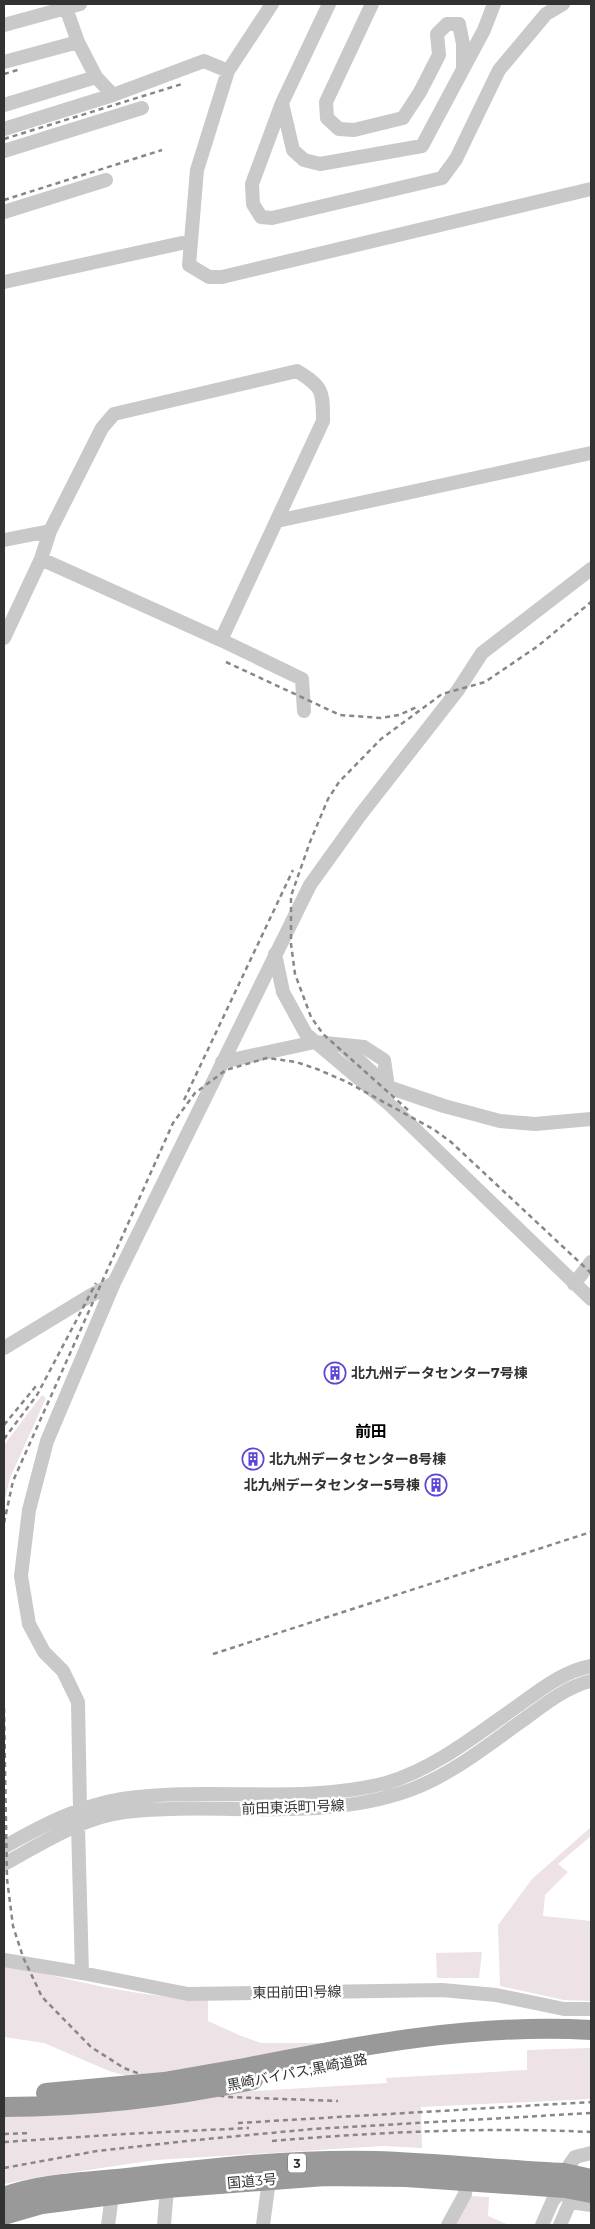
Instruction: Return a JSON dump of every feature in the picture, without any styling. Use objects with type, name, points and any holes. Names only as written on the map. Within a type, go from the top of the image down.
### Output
[{"type":"highway","points":[[475,2033],[591,2021]]},
{"type":"highway","name":"黒崎バイパス;黒崎道路","points":[[4,2107],[121,2101],[208,2089],[252,2074],[364,2046],[475,2033],[530,2030],[591,2030]]},
{"type":"highway","name":"黒崎バイパス;黒崎道路","points":[[4,2094],[131,2086],[252,2074],[475,2045],[591,2041]]},
{"type":"highway","name":"国道3号","points":[[4,2197],[38,2189],[74,2184],[248,2165],[374,2161],[591,2193]]},
{"type":"highway","name":"国道3号","points":[[4,2215],[42,2204],[167,2188],[325,2176],[406,2177],[566,2188],[591,2179]]},
{"type":"street","points":[[4,25],[80,4]]},
{"type":"street","points":[[272,4],[228,71],[197,170],[189,265],[209,277],[222,277],[591,189]]},
{"type":"street","points":[[329,4],[282,103],[252,184],[253,204],[261,217],[272,218],[442,178],[456,159],[499,70],[546,14],[563,4]]},
{"type":"street","points":[[372,4],[326,102],[328,118],[339,129],[354,130],[403,118],[420,92],[439,55],[437,34],[447,24],[459,24],[463,44],[463,67]]},
{"type":"street","points":[[282,103],[293,150],[304,160],[320,164],[422,146],[484,30],[494,4]]},
{"type":"street","points":[[66,8],[78,42],[96,77],[113,95]]},
{"type":"street","points":[[4,62],[78,42]]},
{"type":"street","points":[[4,128],[113,95],[204,61],[228,71]]},
{"type":"street","points":[[4,105],[96,77]]},
{"type":"street","points":[[4,151],[142,108]]},
{"type":"street","points":[[4,212],[106,180]]},
{"type":"street","points":[[4,282],[191,241]]},
{"type":"street","points":[[4,638],[41,559],[50,531],[102,428],[114,414],[297,372],[315,382],[323,397],[323,421],[221,640]]},
{"type":"street","points":[[277,521],[591,453]]},
{"type":"street","points":[[4,540],[50,531]]},
{"type":"street","points":[[41,559],[221,640],[302,679],[304,711]]},
{"type":"street","points":[[82,1972],[78,1826],[80,1809],[78,1702],[63,1671],[44,1652],[28,1624],[21,1576],[29,1510],[47,1441],[114,1283],[310,885],[361,814],[458,690],[482,652],[591,569]]},
{"type":"street","points":[[275,954],[283,992],[306,1034],[390,1105],[591,1299]]},
{"type":"street","points":[[222,1062],[314,1042],[342,1045],[388,1087],[444,1106],[500,1121],[535,1124],[591,1119]]},
{"type":"street","points":[[574,1284],[591,1262]]},
{"type":"street","points":[[4,1348],[114,1283]]},
{"type":"street","name":"前田東浜町1号線","points":[[4,1847],[32,1830],[80,1809],[122,1799],[166,1796],[334,1792],[386,1782],[434,1763],[547,1684],[582,1667],[591,1666]]},
{"type":"street","name":"前田東浜町1号線","points":[[4,1864],[78,1826],[124,1812],[324,1808],[379,1800],[432,1780],[465,1762],[557,1696],[591,1681]]},
{"type":"street","name":"東田前田1号線","points":[[4,1960],[82,1972],[188,1994],[442,1990],[496,1995],[564,2009],[591,2010]]},
{"type":"street","points":[[560,2225],[566,2188],[575,2157],[591,2153]]},
{"type":"street","points":[[263,2225],[270,2180]]},
{"type":"street","points":[[448,2225],[465,2194],[466,2182]]},
{"type":"street","points":[[164,2225],[167,2188]]},
{"type":"street","points":[[566,2188],[591,2205]]},
{"type":"street","points":[[542,2225],[553,2200],[566,2188]]},
{"type":"street","points":[[108,2225],[112,2196]]},
{"type":"shaded area","points":[[42,1395],[46,1398],[10,1478],[4,1503],[4,1445]]},
{"type":"shaded area","points":[[591,1827],[591,1836],[558,1864],[568,1872],[545,1895],[543,1916],[591,1921],[591,2001],[564,2000],[500,1986],[498,1925],[532,1879]]},
{"type":"shaded area","points":[[482,1952],[479,1978],[437,1978],[436,1953]]},
{"type":"shaded area","points":[[4,1964],[131,1992],[208,1999],[208,2021],[261,2043],[331,2043],[167,2074],[234,2090],[255,2091],[387,2083],[386,2078],[527,2070],[527,2050],[591,2048],[591,2099],[421,2107],[422,2148],[383,2146],[156,2160],[4,2184],[4,2115],[134,2078],[109,2071],[44,2043],[4,2037]]},
{"type":"shaded area","points":[[471,2196],[489,2197],[488,2216],[509,2225],[454,2225]]},
{"type":"railway","points":[[4,74],[21,69]]},
{"type":"railway","points":[[4,139],[182,84]]},
{"type":"railway","points":[[4,200],[162,150]]},
{"type":"railway","points":[[408,1110],[323,1034],[311,1017],[295,974],[291,944],[291,896],[310,842],[328,799],[339,782],[381,739],[442,694],[485,682],[538,646],[591,602]]},
{"type":"railway","points":[[226,662],[340,715],[381,718],[399,715],[417,707]]},
{"type":"railway","points":[[184,1100],[293,870]]},
{"type":"railway","points":[[4,1523],[13,1481],[173,1123],[195,1093],[226,1070],[267,1058],[296,1062],[347,1082],[433,1129],[451,1142],[591,1273]]},
{"type":"railway","points":[[4,1439],[37,1395],[96,1283]]},
{"type":"railway","points":[[4,1425],[36,1386]]},
{"type":"railway","points":[[213,1654],[591,1532]]},
{"type":"railway","points":[[4,1708],[7,1879],[13,1926],[23,1957],[42,1997],[91,2047],[124,2068],[174,2087],[228,2097],[338,2101]]},
{"type":"railway","points":[[238,2123],[591,2102]]},
{"type":"railway","points":[[4,2168],[97,2151],[313,2129],[591,2113]]},
{"type":"railway","points":[[4,2142],[249,2128]]},
{"type":"railway","points":[[272,2141],[432,2131],[591,2132]]},
{"type":"railway","points":[[4,2134],[31,2133]]},
{"type":"place","name":"北九州データセンター7号棟","points":[[335,1373]]},
{"type":"place","name":"北九州データセンター8号棟","points":[[253,1459]]},
{"type":"place","name":"北九州データセンター5号棟","points":[[436,1485]]},
{"type":"district","name":"前田","points":[[371,1431]]}]
